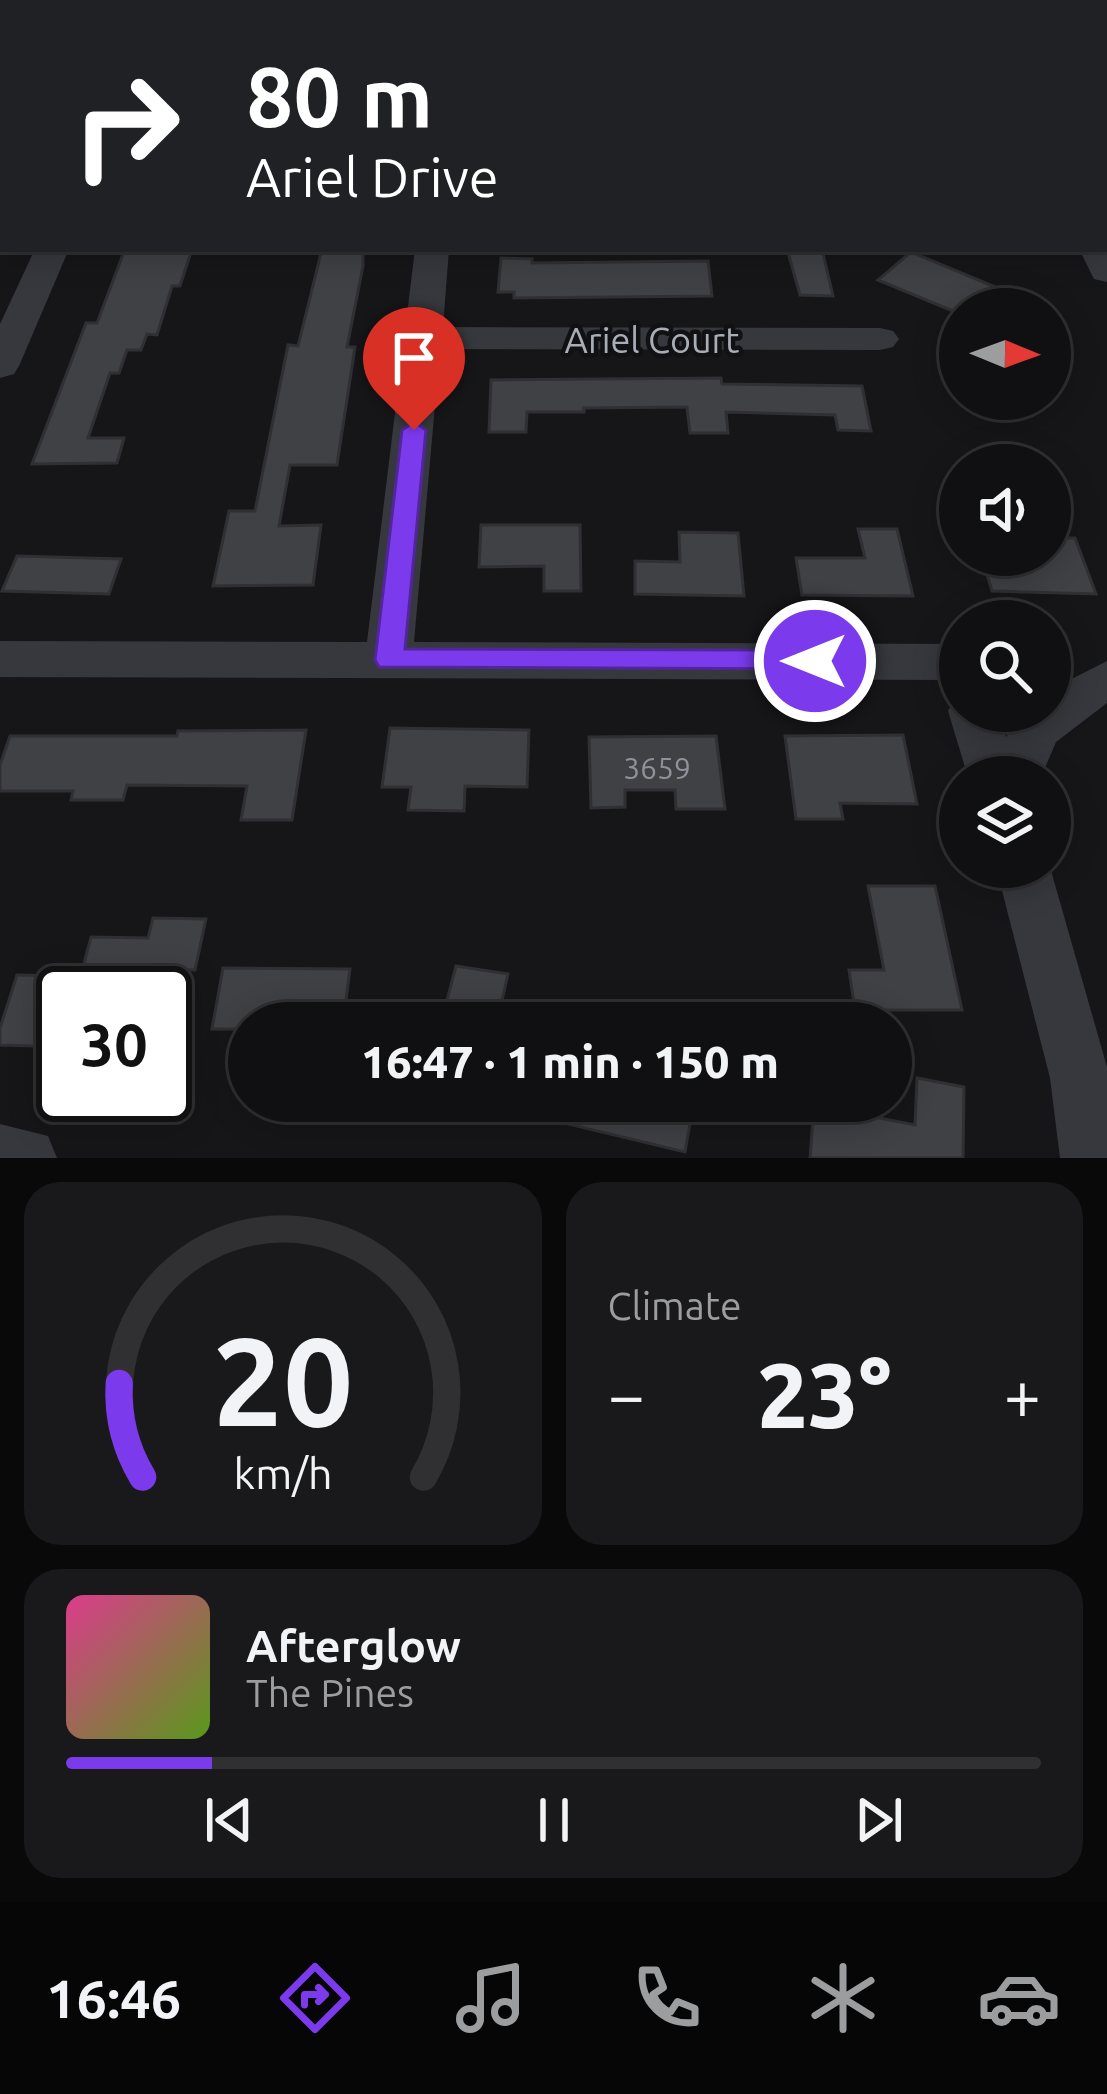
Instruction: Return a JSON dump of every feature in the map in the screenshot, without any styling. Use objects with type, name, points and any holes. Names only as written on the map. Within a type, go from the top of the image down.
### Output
[{"type":"street","points":[[0,366],[51,252]]},
{"type":"street","points":[[389,660],[432,252]]},
{"type":"street","name":"Ariel Court","points":[[424,338],[880,339]]},
{"type":"street","points":[[0,659],[939,664]]},
{"type":"street","points":[[1071,674],[1107,678]]},
{"type":"street","points":[[1021,756],[1025,740],[1049,716],[1107,678]]},
{"type":"street","points":[[1029,888],[1080,1078],[1091,1158]]},
{"type":"street","points":[[0,1155],[26,1158]]},
{"type":"building","points":[[124,252],[191,252],[180,286],[172,286],[157,335],[147,334],[141,350],[127,350],[119,373],[110,373],[88,438],[124,438],[117,463],[32,464],[86,323],[97,323]]},
{"type":"building","points":[[321,252],[363,252],[347,347],[355,347],[337,465],[290,465],[279,526],[321,525],[313,585],[213,586],[229,511],[255,511],[288,345],[298,346]]},
{"type":"building","points":[[788,252],[823,252],[833,296],[800,295]]},
{"type":"building","points":[[911,252],[993,286],[939,288],[939,305],[878,280]]},
{"type":"building","points":[[501,258],[532,259],[532,263],[708,261],[712,296],[514,298],[514,292],[498,292]]},
{"type":"building","points":[[721,378],[722,384],[862,386],[871,431],[838,430],[835,415],[726,412],[728,433],[690,433],[687,407],[527,412],[526,432],[489,432],[491,380]]},
{"type":"building","points":[[481,525],[580,525],[581,591],[544,591],[544,566],[479,567]]},
{"type":"building","points":[[858,529],[897,529],[913,596],[802,595],[796,558],[865,558]]},
{"type":"building","points":[[679,532],[738,533],[744,596],[635,594],[635,561],[680,562]]},
{"type":"building","points":[[1071,538],[1075,538],[1096,594],[992,591],[987,576],[1071,576]]},
{"type":"building","points":[[17,556],[121,559],[109,594],[2,591]]},
{"type":"building","points":[[390,728],[529,730],[527,787],[465,786],[464,811],[408,810],[411,787],[382,787]]},
{"type":"building","points":[[306,730],[292,820],[241,820],[247,786],[127,785],[123,800],[71,800],[73,791],[0,791],[0,765],[10,736]]},
{"type":"building","points":[[903,735],[917,804],[840,803],[843,819],[796,819],[785,736]]},
{"type":"building","points":[[716,736],[725,809],[676,809],[675,790],[625,790],[625,807],[591,808],[589,737]]},
{"type":"building","points":[[868,886],[935,886],[962,1010],[912,1010],[912,1002],[854,1002],[849,970],[884,970]]},
{"type":"building","points":[[153,918],[206,919],[195,970],[192,966],[83,966],[91,937],[148,938]]},
{"type":"building","points":[[456,966],[508,974],[502,1002],[447,1002]]},
{"type":"building","points":[[223,968],[350,969],[346,1002],[228,1002],[228,1029],[212,1029]]},
{"type":"building","points":[[17,975],[36,975],[36,1046],[0,1045],[0,1028]]},
{"type":"building","points":[[917,1078],[964,1087],[963,1158],[810,1158],[813,1122],[915,1125]]},
{"type":"building","points":[[568,1122],[690,1122],[685,1152]]},
{"type":"route","points":[[414,430],[389,660],[815,661]]}]
